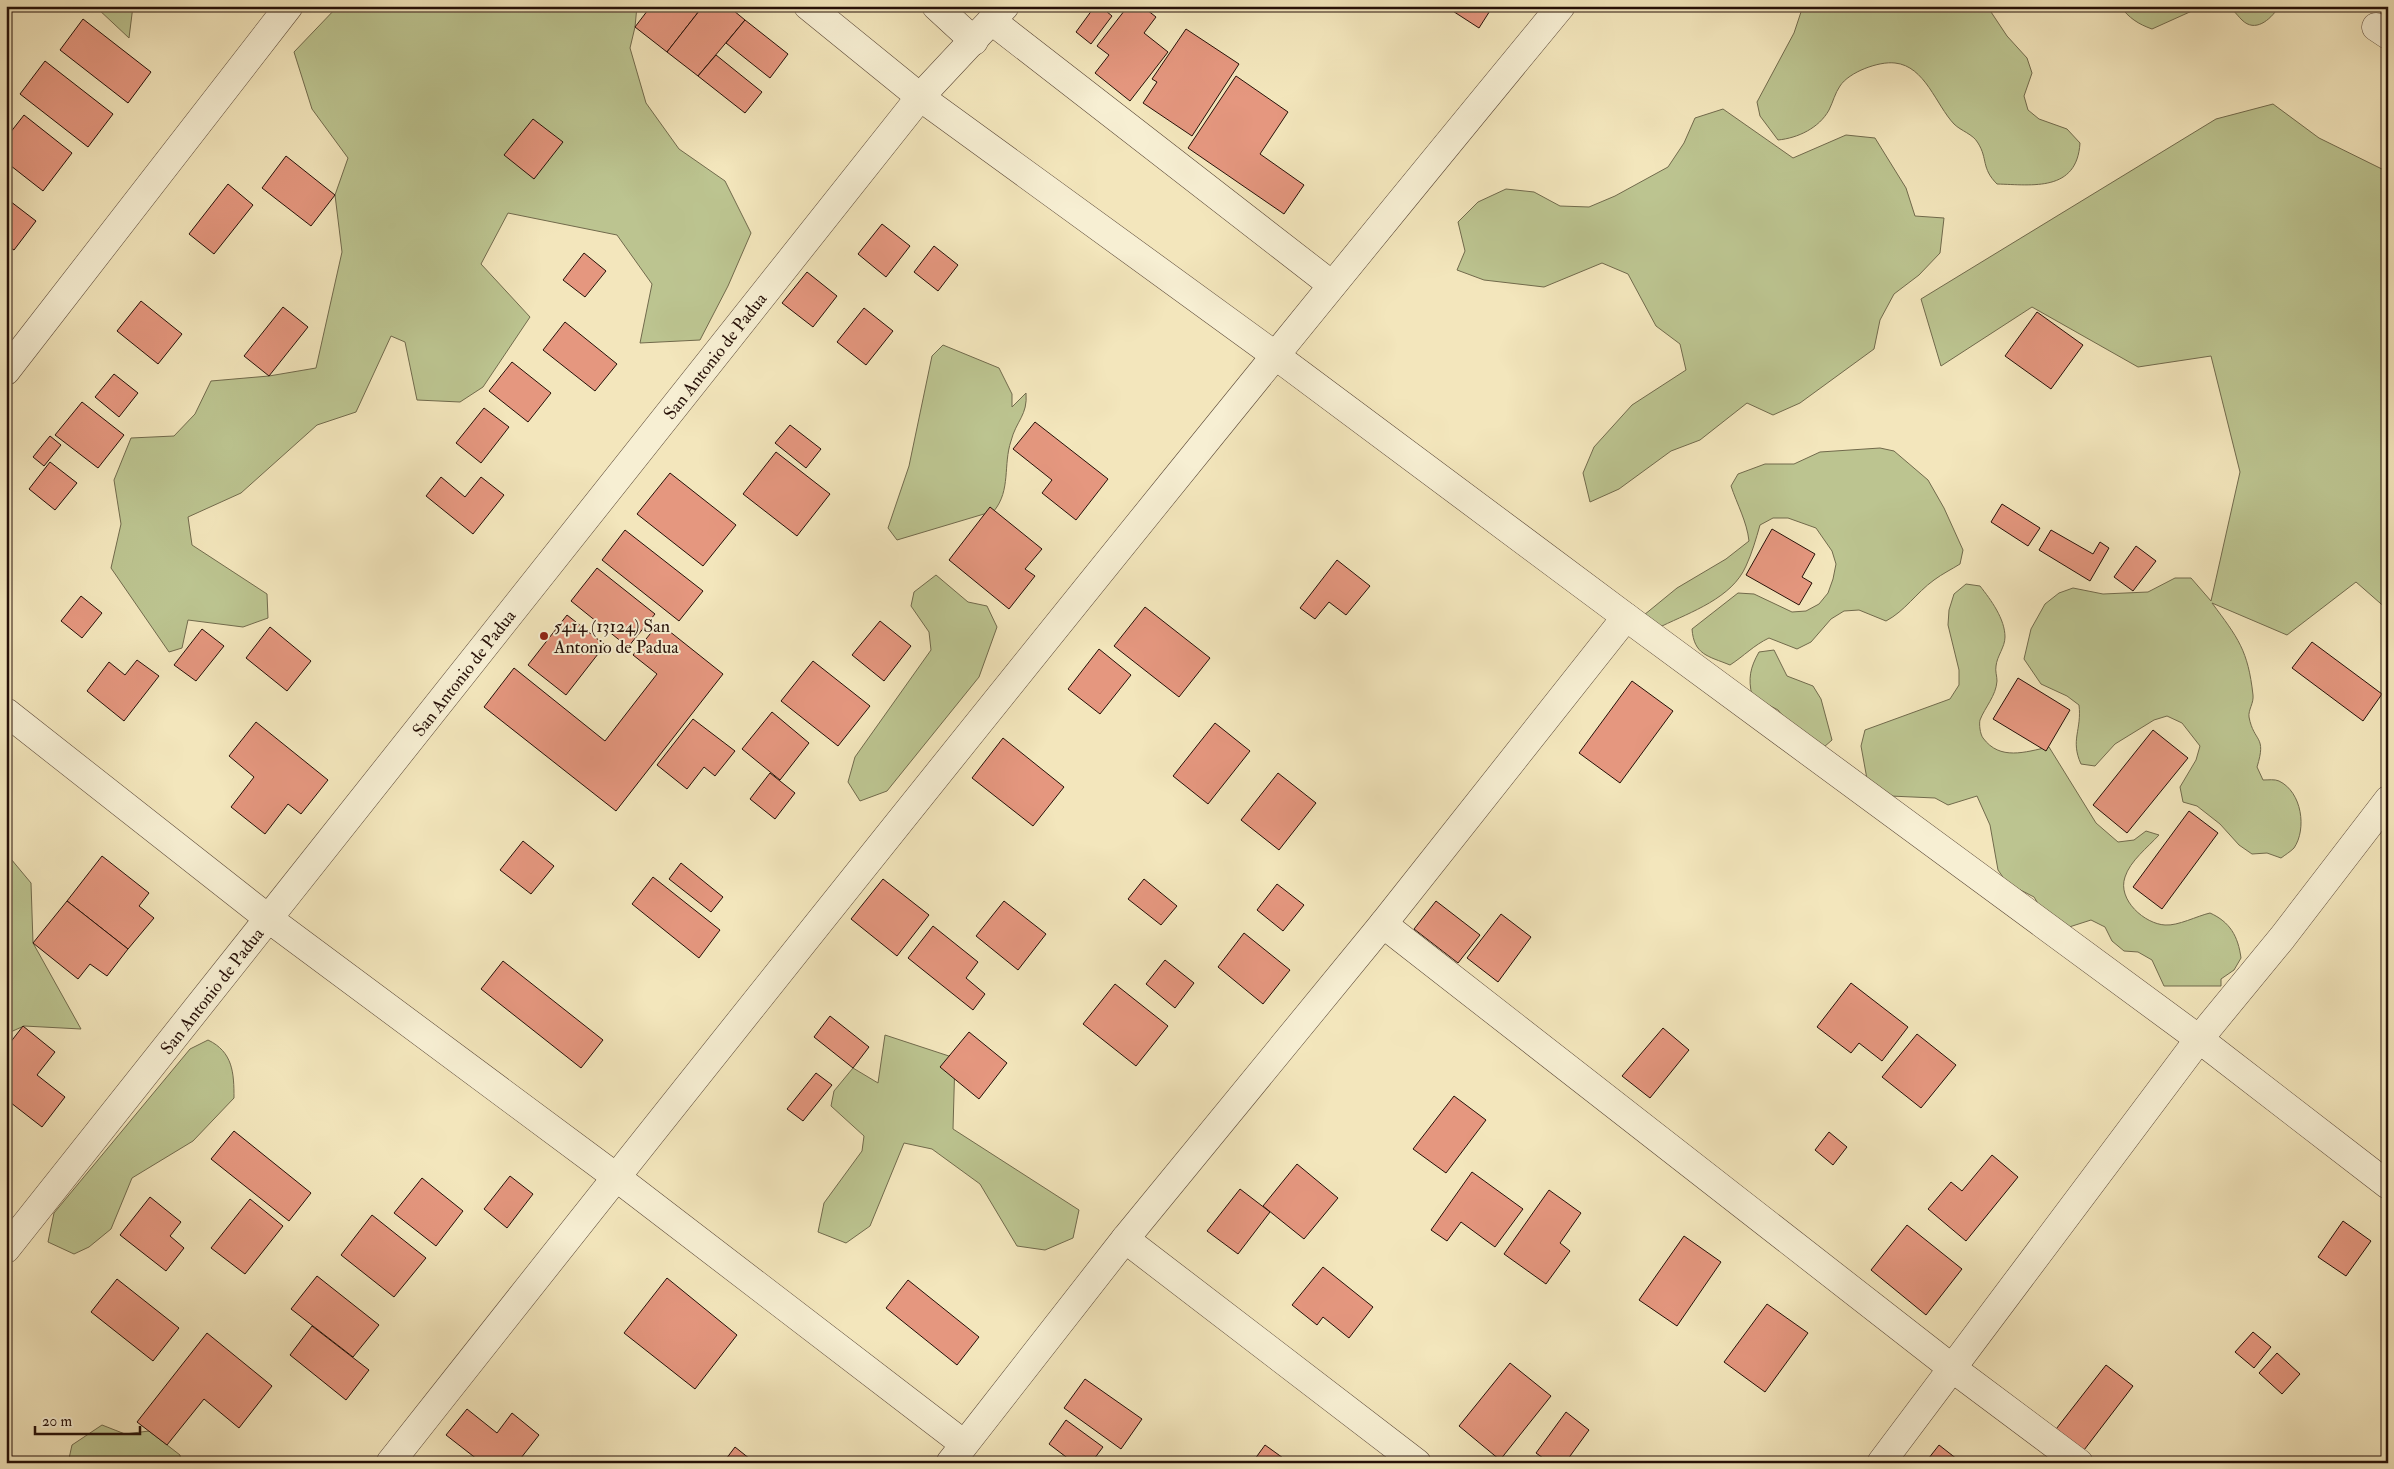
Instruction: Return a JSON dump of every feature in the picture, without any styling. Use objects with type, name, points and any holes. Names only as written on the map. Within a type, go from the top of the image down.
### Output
[{"type":"street","points":[[6,371],[289,6]]},
{"type":"street","points":[[808,6],[920,97],[1276,356],[1626,617],[2199,1039],[2388,1185]]},
{"type":"street","points":[[936,6],[990,23],[1332,285]]},
{"type":"street","points":[[390,1463],[616,1177],[1332,285],[1561,6]]},
{"type":"street","name":"San Antonio de Padua","points":[[6,1249],[920,97],[990,23]]},
{"type":"street","points":[[6,712],[269,919],[616,1177],[957,1454],[1125,1239],[1383,924],[1626,617]]},
{"type":"street","points":[[1881,1463],[2199,1039],[2282,938],[2388,800]]},
{"type":"street","points":[[1383,924],[1952,1368],[2079,1463]]},
{"type":"street","points":[[1125,1239],[1416,1463]]},
{"type":"green space","points":[[78,6],[133,6],[129,38],[97,8]]},
{"type":"green space","points":[[338,6],[637,6],[630,48],[646,103],[679,149],[725,181],[751,233],[728,286],[700,340],[640,343],[652,284],[617,235],[508,213],[481,264],[530,317],[483,387],[460,402],[417,400],[405,342],[391,336],[356,412],[317,425],[241,493],[188,517],[192,545],[267,594],[268,618],[243,627],[188,620],[182,648],[169,652],[111,568],[121,524],[114,480],[131,438],[174,436],[195,414],[211,381],[269,376],[316,368],[342,252],[335,195],[348,158],[312,109],[294,52]]},
{"type":"green space","points":[[1803,6],[1987,6],[2007,36],[2027,58],[2032,73],[2024,96],[2028,110],[2039,119],[2067,129],[2080,143],[2077,159],[2071,170],[2062,178],[2051,182],[2025,185],[1997,184],[1989,173],[1976,140],[1954,124],[1929,88],[1914,71],[1895,63],[1865,68],[1850,76],[1840,86],[1829,110],[1820,122],[1807,131],[1793,137],[1778,140],[1760,116],[1757,102],[1794,33]]},
{"type":"green space","points":[[2120,6],[2203,6],[2152,29],[2134,20]]},
{"type":"green space","points":[[2227,6],[2277,6],[2278,8],[2267,20],[2257,25],[2252,25],[2247,24]]},
{"type":"green space","points":[[2273,104],[2319,138],[2388,172],[2388,610],[2356,582],[2287,635],[2212,603],[2229,626],[2245,655],[2253,698],[2249,717],[2261,749],[2257,767],[2263,780],[2277,780],[2287,786],[2293,793],[2300,812],[2301,821],[2298,840],[2294,848],[2281,858],[2267,853],[2252,854],[2239,845],[2220,824],[2197,806],[2183,802],[2180,787],[2196,760],[2200,746],[2182,723],[2167,716],[2154,720],[2115,744],[2095,766],[2081,764],[2076,748],[2079,705],[2067,696],[2041,684],[2024,659],[2031,629],[2045,604],[2059,593],[2073,588],[2103,594],[2148,592],[2175,578],[2191,578],[2211,601],[2240,472],[2211,356],[2138,367],[2032,307],[1941,366],[1921,299],[2216,119]]},
{"type":"green space","points":[[1723,109],[1793,158],[1846,135],[1875,138],[1906,188],[1915,216],[1944,218],[1940,253],[1919,275],[1894,294],[1880,320],[1874,349],[1800,403],[1773,415],[1747,403],[1700,440],[1671,451],[1619,489],[1590,502],[1583,473],[1594,447],[1632,405],[1686,370],[1680,344],[1656,326],[1628,274],[1602,263],[1544,287],[1484,280],[1457,270],[1465,251],[1458,222],[1478,202],[1506,189],[1534,192],[1560,206],[1589,207],[1615,196],[1668,167],[1684,143],[1695,118]]},
{"type":"green space","points":[[943,345],[999,368],[1012,394],[1012,407],[1026,393],[1025,407],[1011,441],[1003,495],[994,511],[897,540],[888,528],[909,466],[932,356]]},
{"type":"green space","points":[[1880,448],[1894,451],[1928,480],[1944,508],[1963,550],[1960,564],[1934,580],[1893,617],[1886,621],[1859,610],[1844,611],[1831,619],[1811,642],[1797,649],[1769,638],[1730,665],[1709,657],[1699,649],[1693,638],[1692,629],[1738,593],[1754,594],[1792,612],[1806,611],[1819,604],[1828,593],[1836,564],[1832,551],[1816,528],[1788,518],[1773,518],[1760,525],[1746,566],[1740,577],[1731,587],[1710,603],[1662,626],[1647,622],[1644,615],[1677,588],[1726,559],[1749,541],[1744,520],[1731,486],[1738,474],[1765,464],[1794,464],[1820,452]]},
{"type":"green space","points":[[936,575],[968,602],[987,606],[997,627],[979,677],[887,791],[860,801],[848,782],[855,757],[931,650],[929,632],[911,606],[914,592]]},
{"type":"green space","points":[[1966,584],[1980,586],[1989,597],[2003,623],[2005,637],[1996,666],[1996,686],[1980,720],[1983,738],[1997,750],[2005,752],[2022,752],[2049,747],[2096,823],[2118,842],[2134,840],[2146,831],[2159,835],[2127,871],[2124,886],[2125,894],[2134,909],[2157,924],[2176,924],[2210,913],[2228,925],[2238,943],[2241,958],[2234,970],[2221,979],[2221,986],[2164,986],[2152,960],[2138,952],[2124,951],[2112,941],[2105,927],[2091,920],[2063,929],[2050,923],[2034,897],[2007,883],[1998,870],[1990,825],[1977,796],[1948,805],[1935,798],[1890,796],[1867,779],[1861,746],[1865,730],[1950,699],[1959,685],[1959,670],[1948,625],[1949,610],[1954,594]]},
{"type":"green space","points":[[1774,650],[1787,676],[1813,686],[1821,699],[1832,740],[1824,747],[1798,734],[1778,710],[1752,696],[1750,678],[1756,658],[1759,652]]},
{"type":"green space","points":[[6,853],[31,883],[33,943],[81,1029],[24,1026],[6,1034]]},
{"type":"green space","points":[[885,1035],[955,1058],[953,1129],[1079,1210],[1073,1238],[1045,1250],[1017,1246],[980,1184],[932,1149],[904,1143],[870,1226],[846,1243],[818,1232],[824,1203],[862,1151],[864,1136],[831,1106],[834,1091],[853,1068],[878,1083]]},
{"type":"green space","points":[[208,1040],[223,1051],[227,1057],[232,1072],[234,1098],[193,1141],[132,1178],[111,1229],[89,1247],[74,1254],[48,1242],[54,1213],[190,1049]]},
{"type":"green space","points":[[102,1425],[125,1434],[149,1431],[180,1455],[181,1463],[68,1463],[72,1445]]},
{"type":"building","points":[[651,6],[703,6],[667,52],[635,27]]},
{"type":"building","points":[[703,6],[728,6],[745,20],[698,76],[667,52]]},
{"type":"building","points":[[1095,6],[1100,6],[1112,16],[1091,44],[1076,32]]},
{"type":"building","points":[[1128,6],[1142,6],[1156,17],[1144,33],[1168,52],[1130,101],[1095,73],[1109,55],[1097,46]]},
{"type":"building","points":[[1445,6],[1493,6],[1479,28]]},
{"type":"building","points":[[83,19],[151,72],[128,103],[60,50]]},
{"type":"building","points":[[745,20],[788,54],[770,78],[726,43]]},
{"type":"building","points":[[1186,29],[1239,64],[1192,136],[1143,103],[1157,82],[1152,79]]},
{"type":"building","points":[[716,55],[762,92],[745,113],[698,76]]},
{"type":"building","points":[[45,61],[113,114],[88,147],[20,94]]},
{"type":"building","points":[[1236,76],[1288,112],[1260,154],[1304,185],[1284,214],[1188,148]]},
{"type":"building","points":[[24,115],[72,153],[43,191],[6,162],[6,138]]},
{"type":"building","points":[[533,119],[563,142],[534,179],[504,155]]},
{"type":"building","points":[[286,156],[335,195],[311,226],[262,188]]},
{"type":"building","points":[[228,184],[253,205],[214,254],[189,234]]},
{"type":"building","points":[[6,198],[36,221],[14,250],[6,245]]},
{"type":"building","points":[[882,224],[910,246],[886,277],[858,254]]},
{"type":"building","points":[[934,246],[958,265],[938,291],[914,272]]},
{"type":"building","points":[[584,253],[606,271],[585,297],[563,280]]},
{"type":"building","points":[[807,272],[837,296],[813,327],[782,303]]},
{"type":"building","points":[[141,301],[182,334],[158,364],[117,331]]},
{"type":"building","points":[[283,307],[308,327],[269,376],[244,356]]},
{"type":"building","points":[[864,308],[893,331],[866,365],[837,342]]},
{"type":"building","points":[[2037,312],[2083,345],[2051,389],[2005,356]]},
{"type":"building","points":[[565,322],[617,364],[595,391],[543,350]]},
{"type":"building","points":[[512,362],[551,393],[528,422],[489,391]]},
{"type":"building","points":[[114,374],[138,393],[119,417],[95,397]]},
{"type":"building","points":[[82,402],[124,435],[98,468],[55,435]]},
{"type":"building","points":[[484,408],[509,427],[481,463],[456,443]]},
{"type":"building","points":[[1035,422],[1108,479],[1076,520],[1042,493],[1052,480],[1013,449]]},
{"type":"building","points":[[790,425],[821,449],[806,468],[775,443]]},
{"type":"building","points":[[50,436],[61,445],[44,466],[33,457]]},
{"type":"building","points":[[776,452],[830,494],[797,536],[743,494]]},
{"type":"building","points":[[50,462],[77,483],[55,510],[29,489]]},
{"type":"building","points":[[670,473],[736,525],[703,566],[637,514]]},
{"type":"building","points":[[441,477],[465,497],[481,477],[504,495],[473,534],[426,496]]},
{"type":"building","points":[[2002,504],[2040,528],[2028,546],[1991,522]]},
{"type":"building","points":[[990,507],[1042,549],[1025,569],[1035,576],[1009,609],[949,560]]},
{"type":"building","points":[[1772,529],[1815,554],[1802,577],[1812,583],[1799,605],[1746,575]]},
{"type":"building","points":[[625,530],[703,591],[679,621],[602,560]]},
{"type":"building","points":[[2051,530],[2093,554],[2100,542],[2109,548],[2090,581],[2039,550]]},
{"type":"building","points":[[2136,546],[2156,561],[2133,591],[2114,577]]},
{"type":"building","points":[[1337,560],[1370,586],[1346,615],[1329,602],[1315,619],[1300,608]]},
{"type":"building","points":[[597,568],[655,614],[628,647],[571,601]]},
{"type":"building","points":[[81,596],[102,613],[82,638],[61,621]]},
{"type":"building","points":[[1145,607],[1210,658],[1179,697],[1114,646]]},
{"type":"building","points":[[567,615],[605,645],[566,695],[528,665]]},
{"type":"building","points":[[880,621],[911,646],[884,681],[852,655]]},
{"type":"building","points":[[659,623],[723,674],[616,811],[484,707],[514,668],[605,741],[657,674],[633,655]]},
{"type":"building","points":[[270,627],[311,661],[287,691],[246,658]]},
{"type":"building","points":[[202,629],[224,646],[196,681],[174,665]]},
{"type":"building","points":[[2312,642],[2382,694],[2363,721],[2292,668]]},
{"type":"building","points":[[1099,649],[1131,675],[1100,714],[1068,689]]},
{"type":"building","points":[[137,660],[159,676],[124,721],[87,691],[109,662],[125,675]]},
{"type":"building","points":[[813,661],[870,706],[838,746],[781,701]]},
{"type":"building","points":[[2018,678],[2070,710],[2046,751],[1993,719]]},
{"type":"building","points":[[1632,681],[1673,711],[1620,783],[1579,753]]},
{"type":"building","points":[[772,712],[809,743],[780,780],[742,749]]},
{"type":"building","points":[[693,719],[735,751],[715,776],[704,767],[687,789],[657,765]]},
{"type":"building","points":[[256,722],[328,780],[301,814],[288,804],[265,834],[231,807],[254,777],[229,756]]},
{"type":"building","points":[[1215,723],[1250,751],[1208,804],[1173,776]]},
{"type":"building","points":[[2153,730],[2188,758],[2127,833],[2093,805]]},
{"type":"building","points":[[1003,738],[1064,787],[1033,826],[972,778]]},
{"type":"building","points":[[770,773],[795,793],[775,819],[750,799]]},
{"type":"building","points":[[1278,773],[1316,803],[1279,850],[1241,820]]},
{"type":"building","points":[[2189,811],[2218,833],[2162,909],[2133,887]]},
{"type":"building","points":[[523,841],[554,866],[531,894],[500,870]]},
{"type":"building","points":[[102,856],[149,893],[139,906],[154,918],[128,949],[67,901]]},
{"type":"building","points":[[681,863],[723,897],[711,912],[669,879]]},
{"type":"building","points":[[653,877],[720,930],[699,958],[632,904]]},
{"type":"building","points":[[883,879],[929,915],[897,956],[851,919]]},
{"type":"building","points":[[1144,879],[1177,906],[1161,925],[1128,899]]},
{"type":"building","points":[[1277,884],[1304,905],[1283,931],[1257,910]]},
{"type":"building","points":[[67,901],[128,949],[107,976],[90,964],[78,979],[33,943]]},
{"type":"building","points":[[1004,901],[1046,934],[1018,970],[976,936]]},
{"type":"building","points":[[1436,901],[1480,935],[1458,963],[1414,929]]},
{"type":"building","points":[[1501,914],[1531,937],[1498,982],[1467,958]]},
{"type":"building","points":[[933,926],[978,962],[966,978],[985,994],[973,1010],[908,958]]},
{"type":"building","points":[[1244,933],[1290,970],[1263,1004],[1218,967]]},
{"type":"building","points":[[1165,960],[1194,983],[1175,1008],[1146,984]]},
{"type":"building","points":[[503,961],[603,1040],[581,1068],[481,989]]},
{"type":"building","points":[[1851,983],[1908,1027],[1882,1061],[1859,1043],[1851,1053],[1817,1027]]},
{"type":"building","points":[[1115,984],[1168,1026],[1136,1066],[1083,1024]]},
{"type":"building","points":[[830,1016],[869,1047],[853,1068],[814,1037]]},
{"type":"building","points":[[23,1026],[55,1052],[37,1075],[65,1097],[42,1127],[6,1099],[6,1048]]},
{"type":"building","points":[[1663,1028],[1689,1050],[1650,1098],[1622,1076]]},
{"type":"building","points":[[969,1032],[1007,1063],[979,1099],[940,1067]]},
{"type":"building","points":[[1917,1034],[1956,1065],[1921,1108],[1882,1077]]},
{"type":"building","points":[[816,1073],[832,1085],[803,1121],[787,1109]]},
{"type":"building","points":[[1454,1096],[1486,1120],[1446,1173],[1413,1149]]},
{"type":"building","points":[[234,1131],[311,1193],[289,1221],[211,1159]]},
{"type":"building","points":[[1829,1132],[1847,1147],[1833,1165],[1815,1150]]},
{"type":"building","points":[[1992,1155],[2018,1177],[1966,1241],[1928,1209],[1951,1182],[1962,1191]]},
{"type":"building","points":[[1297,1164],[1338,1198],[1304,1239],[1263,1206]]},
{"type":"building","points":[[1472,1172],[1523,1209],[1495,1247],[1461,1222],[1447,1241],[1431,1230]]},
{"type":"building","points":[[510,1176],[533,1194],[507,1228],[484,1209]]},
{"type":"building","points":[[422,1178],[463,1211],[436,1246],[394,1213]]},
{"type":"building","points":[[1240,1189],[1270,1212],[1238,1254],[1207,1231]]},
{"type":"building","points":[[1549,1190],[1581,1213],[1560,1243],[1570,1251],[1546,1284],[1504,1254]]},
{"type":"building","points":[[150,1197],[181,1222],[170,1236],[184,1248],[166,1271],[120,1235]]},
{"type":"building","points":[[250,1199],[283,1226],[245,1274],[211,1248]]},
{"type":"building","points":[[372,1215],[426,1258],[394,1297],[341,1255]]},
{"type":"building","points":[[2343,1221],[2371,1241],[2346,1276],[2318,1257]]},
{"type":"building","points":[[1907,1225],[1962,1269],[1926,1315],[1871,1270]]},
{"type":"building","points":[[1684,1236],[1721,1262],[1677,1326],[1639,1300]]},
{"type":"building","points":[[1323,1267],[1373,1307],[1349,1338],[1323,1317],[1317,1325],[1292,1305]]},
{"type":"building","points":[[317,1276],[379,1325],[353,1357],[291,1309]]},
{"type":"building","points":[[667,1278],[737,1335],[695,1389],[624,1333]]},
{"type":"building","points":[[117,1279],[179,1328],[153,1361],[91,1312]]},
{"type":"building","points":[[908,1280],[979,1337],[957,1365],[886,1308]]},
{"type":"building","points":[[1767,1304],[1808,1333],[1765,1392],[1724,1362]]},
{"type":"building","points":[[312,1326],[369,1370],[346,1400],[290,1355]]},
{"type":"building","points":[[2253,1332],[2271,1347],[2254,1368],[2235,1352]]},
{"type":"building","points":[[207,1333],[272,1386],[239,1428],[204,1399],[167,1445],[137,1422]]},
{"type":"building","points":[[2277,1353],[2300,1374],[2282,1394],[2259,1373]]},
{"type":"building","points":[[1510,1363],[1551,1396],[1500,1460],[1459,1426]]},
{"type":"building","points":[[2106,1365],[2133,1386],[2081,1454],[2053,1433]]},
{"type":"building","points":[[1085,1379],[1142,1419],[1121,1449],[1064,1408]]},
{"type":"building","points":[[467,1409],[497,1433],[512,1413],[539,1435],[517,1463],[482,1463],[446,1435]]},
{"type":"building","points":[[1566,1412],[1589,1430],[1565,1463],[1550,1463],[1536,1453]]},
{"type":"building","points":[[1066,1420],[1103,1447],[1091,1463],[1074,1463],[1049,1444]]},
{"type":"building","points":[[1265,1445],[1290,1463],[1252,1463]]},
{"type":"building","points":[[1939,1445],[1962,1463],[1925,1463]]},
{"type":"building","points":[[735,1447],[755,1463],[723,1463]]},
{"type":"place","name":"5414 (13124) San Antonio de Padua","points":[[544,636]]}]
